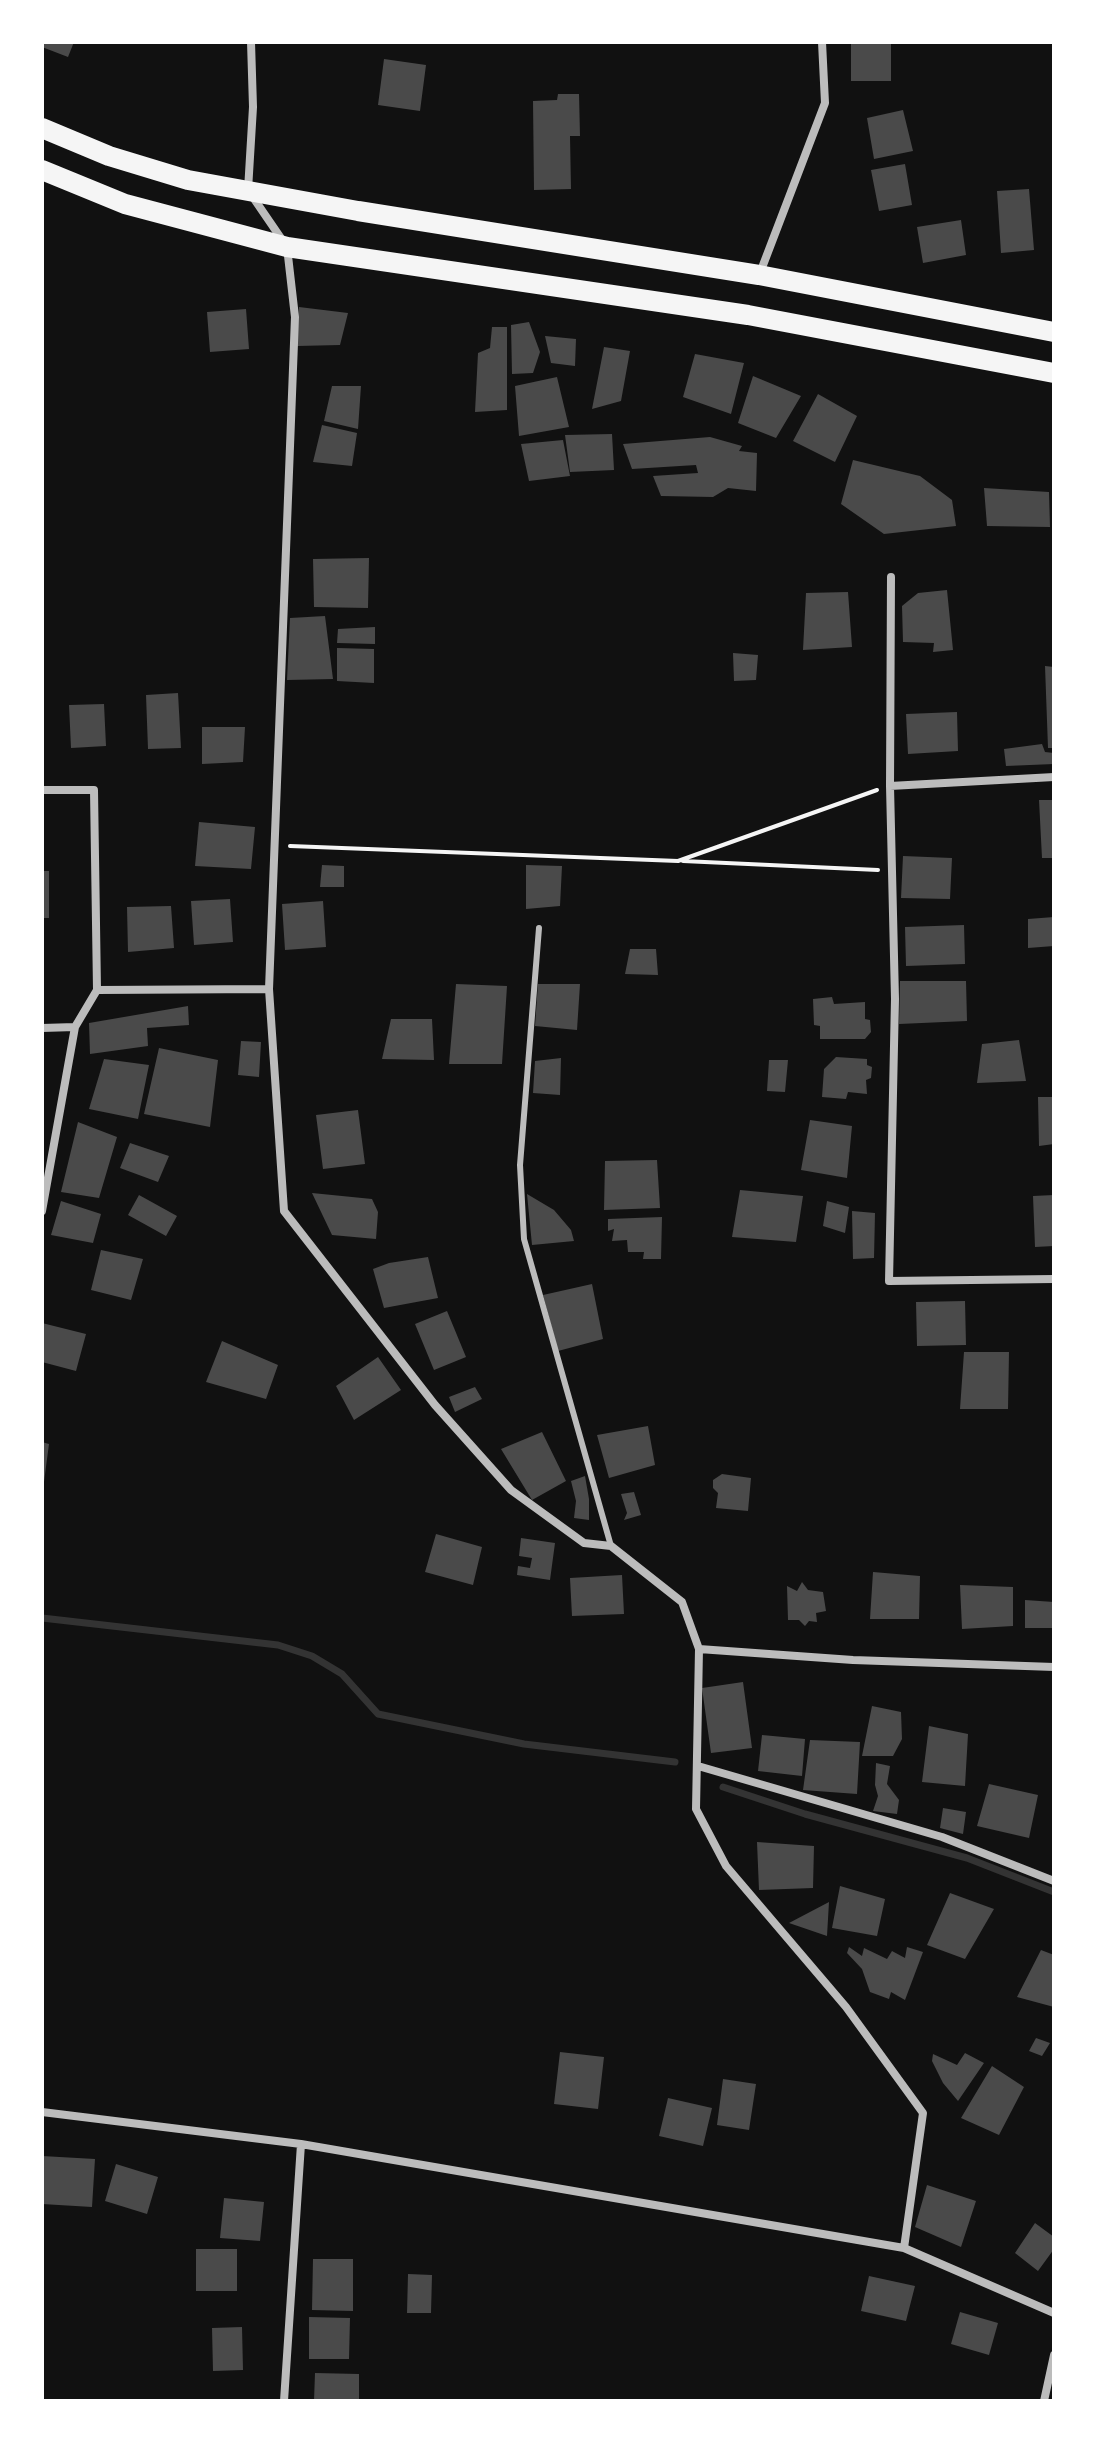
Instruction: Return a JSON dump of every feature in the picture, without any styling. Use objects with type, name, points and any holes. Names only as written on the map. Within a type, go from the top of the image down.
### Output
[{"type":"highway","points":[[42,128],[109,156],[188,180],[358,211],[759,275],[1054,332]]},
{"type":"highway","points":[[42,170],[125,204],[287,247],[748,315],[1054,373]]},
{"type":"street","points":[[251,42],[253,107],[248,190],[287,247],[295,317],[269,989],[284,1211],[435,1405],[511,1490],[584,1543],[611,1546],[682,1602],[699,1649],[696,1809],[726,1866],[846,2007],[923,2113],[904,2248]]},
{"type":"street","points":[[759,275],[825,103],[822,42]]},
{"type":"street","points":[[891,577],[890,786],[895,999],[889,1281],[1054,1279]]},
{"type":"street","points":[[890,786],[1054,777]]},
{"type":"street","points":[[42,790],[94,790],[97,990],[75,1027],[42,1211]]},
{"type":"street","points":[[97,990],[269,989]]},
{"type":"street","points":[[42,1028],[75,1027]]},
{"type":"street","points":[[699,1649],[853,1660],[1054,1667]]},
{"type":"street","points":[[698,1766],[942,1837],[1054,1881]]},
{"type":"street","points":[[42,2112],[301,2144],[904,2248],[1054,2313]]},
{"type":"street","points":[[284,2401],[301,2144]]},
{"type":"street","points":[[1044,2401],[1054,2355]]},
{"type":"lane","points":[[539,928],[520,1165],[524,1239],[611,1546]]},
{"type":"path","points":[[678,861],[890,786]]},
{"type":"path","points":[[277,845],[892,871]]},
{"type":"building","points":[[42,42],[74,42],[68,57],[42,47]]},
{"type":"building","points":[[851,43],[891,43],[891,81],[851,81]]},
{"type":"building","points":[[384,59],[426,65],[420,111],[378,105]]},
{"type":"building","points":[[558,94],[579,94],[580,136],[570,136],[571,189],[534,190],[533,101],[557,100]]},
{"type":"building","points":[[903,110],[913,151],[874,159],[867,118]]},
{"type":"building","points":[[905,164],[912,205],[879,211],[871,170]]},
{"type":"building","points":[[1029,189],[1034,250],[1001,253],[997,191]]},
{"type":"building","points":[[961,220],[966,255],[923,263],[917,227]]},
{"type":"building","points":[[299,307],[348,313],[340,345],[297,346]]},
{"type":"building","points":[[246,309],[249,349],[210,352],[207,312]]},
{"type":"building","points":[[529,322],[540,352],[533,373],[512,374],[511,325]]},
{"type":"building","points":[[492,327],[507,327],[507,410],[475,412],[478,353],[490,348]]},
{"type":"building","points":[[545,336],[576,339],[575,366],[551,363]]},
{"type":"building","points":[[604,347],[630,351],[621,401],[592,409]]},
{"type":"building","points":[[695,354],[744,363],[731,414],[683,397]]},
{"type":"building","points":[[753,376],[801,396],[776,438],[738,423]]},
{"type":"building","points":[[557,377],[569,427],[519,436],[515,386]]},
{"type":"building","points":[[332,386],[361,386],[358,429],[324,421]]},
{"type":"building","points":[[818,394],[857,416],[835,462],[793,441]]},
{"type":"building","points":[[322,425],[357,433],[352,466],[313,462]]},
{"type":"building","points":[[612,434],[614,470],[570,472],[565,435]]},
{"type":"building","points":[[710,437],[742,446],[739,451],[757,453],[756,491],[728,488],[713,497],[661,496],[653,476],[698,473],[696,465],[632,469],[623,444]]},
{"type":"building","points":[[563,440],[570,476],[529,481],[521,444]]},
{"type":"building","points":[[853,460],[920,476],[952,500],[956,526],[884,534],[841,504]]},
{"type":"building","points":[[984,488],[1049,492],[1050,527],[987,526]]},
{"type":"building","points":[[369,558],[368,608],[314,607],[313,559]]},
{"type":"building","points":[[947,590],[953,650],[933,652],[934,643],[903,642],[902,606],[918,593]]},
{"type":"building","points":[[848,592],[852,647],[803,650],[806,593]]},
{"type":"building","points":[[325,616],[333,679],[287,680],[290,618]]},
{"type":"building","points":[[375,627],[375,644],[337,643],[338,629]]},
{"type":"building","points":[[337,648],[374,649],[374,683],[337,681]]},
{"type":"building","points":[[733,653],[758,655],[756,680],[734,681]]},
{"type":"building","points":[[1045,666],[1054,667],[1054,748],[1048,748]]},
{"type":"building","points":[[178,693],[181,748],[148,749],[146,695]]},
{"type":"building","points":[[104,704],[106,746],[71,748],[69,705]]},
{"type":"building","points":[[957,712],[958,751],[908,754],[906,714]]},
{"type":"building","points":[[202,727],[245,727],[243,762],[202,764]]},
{"type":"building","points":[[1042,744],[1045,752],[1054,753],[1054,764],[1006,766],[1004,749]]},
{"type":"building","points":[[1039,800],[1054,800],[1054,858],[1042,858]]},
{"type":"building","points":[[199,822],[255,827],[251,869],[195,866]]},
{"type":"building","points":[[903,856],[952,858],[950,899],[901,898]]},
{"type":"building","points":[[322,865],[344,866],[344,887],[320,887]]},
{"type":"building","points":[[526,865],[562,866],[560,906],[526,909]]},
{"type":"building","points":[[42,871],[49,871],[49,918],[42,918]]},
{"type":"building","points":[[230,899],[233,942],[194,945],[191,901]]},
{"type":"building","points":[[323,901],[326,947],[285,950],[282,904]]},
{"type":"building","points":[[171,906],[174,948],[128,952],[127,907]]},
{"type":"building","points":[[1054,917],[1054,946],[1028,948],[1028,919]]},
{"type":"building","points":[[964,925],[965,964],[906,966],[905,927]]},
{"type":"building","points":[[630,949],[656,949],[658,975],[625,974]]},
{"type":"building","points":[[900,981],[966,981],[967,1021],[899,1024]]},
{"type":"building","points":[[456,984],[507,986],[502,1064],[449,1064]]},
{"type":"building","points":[[538,984],[580,984],[577,1030],[535,1026]]},
{"type":"building","points":[[832,997],[834,1004],[865,1002],[865,1019],[870,1020],[871,1032],[865,1039],[820,1039],[820,1026],[814,1025],[813,999]]},
{"type":"building","points":[[188,1006],[189,1025],[147,1028],[148,1046],[90,1054],[89,1023]]},
{"type":"building","points":[[391,1019],[432,1019],[434,1060],[382,1059]]},
{"type":"building","points":[[1019,1040],[1026,1081],[977,1083],[982,1044]]},
{"type":"building","points":[[241,1041],[261,1042],[259,1077],[238,1075]]},
{"type":"building","points":[[159,1048],[218,1060],[210,1127],[144,1114]]},
{"type":"building","points":[[836,1057],[867,1059],[867,1065],[872,1067],[871,1078],[866,1080],[867,1094],[848,1092],[846,1099],[822,1097],[824,1069]]},
{"type":"building","points":[[561,1058],[560,1095],[533,1093],[535,1061]]},
{"type":"building","points":[[104,1059],[149,1065],[138,1119],[89,1109]]},
{"type":"building","points":[[769,1060],[788,1060],[785,1092],[767,1091]]},
{"type":"building","points":[[1038,1097],[1054,1097],[1054,1144],[1039,1146]]},
{"type":"building","points":[[358,1110],[365,1164],[323,1169],[316,1115]]},
{"type":"building","points":[[810,1120],[852,1126],[847,1178],[801,1170]]},
{"type":"building","points":[[78,1122],[117,1137],[99,1198],[61,1192]]},
{"type":"building","points":[[130,1143],[169,1156],[158,1182],[120,1168]]},
{"type":"building","points":[[657,1160],[660,1208],[604,1210],[605,1161]]},
{"type":"building","points":[[740,1190],[803,1196],[796,1242],[732,1237]]},
{"type":"building","points":[[312,1193],[372,1199],[378,1212],[376,1239],[332,1235]]},
{"type":"building","points":[[527,1194],[554,1210],[571,1230],[574,1241],[532,1245]]},
{"type":"building","points":[[139,1195],[177,1216],[166,1236],[128,1215]]},
{"type":"building","points":[[1054,1195],[1054,1246],[1035,1247],[1033,1196]]},
{"type":"building","points":[[61,1201],[101,1214],[93,1243],[51,1235]]},
{"type":"building","points":[[827,1201],[849,1207],[845,1233],[823,1226]]},
{"type":"building","points":[[852,1211],[875,1213],[874,1258],[853,1259]]},
{"type":"building","points":[[662,1217],[661,1259],[643,1259],[644,1252],[628,1252],[627,1240],[612,1241],[614,1229],[608,1231],[608,1219]]},
{"type":"building","points":[[101,1250],[143,1259],[131,1300],[91,1290]]},
{"type":"building","points":[[428,1257],[438,1298],[384,1308],[373,1269],[389,1263]]},
{"type":"building","points":[[592,1284],[603,1339],[558,1351],[543,1295]]},
{"type":"building","points":[[965,1301],[966,1345],[917,1346],[916,1302]]},
{"type":"building","points":[[447,1311],[466,1357],[434,1370],[415,1324]]},
{"type":"building","points":[[42,1323],[86,1334],[76,1371],[42,1362]]},
{"type":"building","points":[[222,1341],[278,1365],[266,1399],[206,1382]]},
{"type":"building","points":[[964,1352],[1009,1352],[1008,1409],[960,1409]]},
{"type":"building","points":[[378,1357],[401,1390],[354,1420],[336,1386]]},
{"type":"building","points":[[475,1387],[482,1399],[455,1412],[449,1397]]},
{"type":"building","points":[[648,1426],[655,1465],[609,1478],[597,1435]]},
{"type":"building","points":[[542,1432],[566,1481],[532,1500],[501,1449]]},
{"type":"building","points":[[42,1442],[49,1444],[44,1482],[42,1482]]},
{"type":"building","points":[[722,1474],[751,1478],[748,1511],[716,1508],[718,1493],[713,1488],[713,1480]]},
{"type":"building","points":[[585,1476],[589,1520],[574,1518],[576,1501],[571,1481]]},
{"type":"building","points":[[634,1492],[641,1515],[624,1520],[627,1513],[621,1494]]},
{"type":"building","points":[[436,1534],[482,1547],[473,1585],[425,1572]]},
{"type":"building","points":[[521,1538],[555,1543],[550,1580],[517,1575],[518,1566],[530,1568],[532,1558],[519,1556]]},
{"type":"building","points":[[873,1572],[920,1576],[919,1619],[870,1619]]},
{"type":"building","points":[[622,1575],[624,1614],[572,1616],[570,1578]]},
{"type":"building","points":[[802,1582],[808,1590],[823,1592],[826,1611],[816,1613],[817,1622],[809,1621],[805,1626],[799,1620],[788,1620],[787,1586],[797,1591]]},
{"type":"building","points":[[960,1585],[1013,1587],[1013,1626],[962,1629]]},
{"type":"building","points":[[1025,1600],[1054,1602],[1054,1628],[1025,1628]]},
{"type":"building","points":[[743,1682],[752,1748],[711,1753],[702,1688]]},
{"type":"building","points":[[872,1706],[901,1712],[902,1739],[893,1756],[862,1756]]},
{"type":"building","points":[[929,1726],[968,1734],[965,1786],[922,1782]]},
{"type":"building","points":[[762,1735],[805,1739],[802,1776],[758,1771]]},
{"type":"building","points":[[810,1740],[860,1742],[857,1794],[803,1790]]},
{"type":"building","points":[[876,1763],[890,1766],[887,1784],[899,1800],[897,1814],[873,1811],[878,1796]]},
{"type":"building","points":[[989,1784],[1038,1795],[1029,1838],[977,1826]]},
{"type":"building","points":[[943,1808],[966,1812],[963,1834],[940,1828]]},
{"type":"building","points":[[757,1842],[814,1846],[813,1888],[759,1890]]},
{"type":"building","points":[[840,1886],[885,1899],[877,1936],[832,1928]]},
{"type":"building","points":[[950,1893],[994,1909],[965,1959],[927,1945]]},
{"type":"building","points":[[829,1902],[827,1936],[789,1923]]},
{"type":"building","points":[[849,1947],[862,1956],[864,1948],[887,1959],[892,1951],[905,1958],[907,1947],[923,1952],[905,2000],[891,1992],[889,1999],[870,1992],[862,1969],[847,1953]]},
{"type":"building","points":[[1041,1950],[1054,1955],[1054,2007],[1017,1997]]},
{"type":"building","points":[[1036,2038],[1050,2043],[1042,2056],[1029,2051]]},
{"type":"building","points":[[560,2052],[604,2057],[598,2109],[554,2104]]},
{"type":"building","points":[[965,2053],[984,2063],[958,2101],[943,2083],[932,2061],[933,2054],[957,2065]]},
{"type":"building","points":[[992,2066],[1024,2087],[999,2135],[961,2118]]},
{"type":"building","points":[[723,2079],[756,2084],[749,2130],[717,2125]]},
{"type":"building","points":[[668,2098],[712,2108],[703,2146],[659,2136]]},
{"type":"building","points":[[42,2156],[95,2159],[92,2207],[42,2204]]},
{"type":"building","points":[[116,2164],[158,2177],[147,2214],[105,2201]]},
{"type":"building","points":[[927,2185],[976,2201],[961,2247],[915,2227]]},
{"type":"building","points":[[224,2198],[264,2202],[260,2241],[220,2238]]},
{"type":"building","points":[[1035,2223],[1054,2237],[1054,2249],[1038,2271],[1015,2253]]},
{"type":"building","points":[[196,2249],[237,2249],[237,2291],[196,2291]]},
{"type":"building","points":[[313,2259],[353,2259],[353,2311],[312,2310]]},
{"type":"building","points":[[408,2274],[432,2275],[431,2313],[407,2313]]},
{"type":"building","points":[[869,2276],[915,2286],[906,2321],[861,2311]]},
{"type":"building","points":[[960,2312],[998,2323],[989,2355],[951,2344]]},
{"type":"building","points":[[309,2317],[350,2318],[349,2359],[309,2359]]},
{"type":"building","points":[[242,2327],[243,2370],[213,2371],[212,2328]]},
{"type":"building","points":[[315,2373],[359,2374],[359,2401],[314,2401]]},
{"type":"waterway","points":[[42,1618],[278,1645],[312,1656],[342,1674],[378,1714],[524,1744],[675,1762]]},
{"type":"waterway","points":[[723,1787],[805,1814],[967,1858],[1054,1892]]}]
